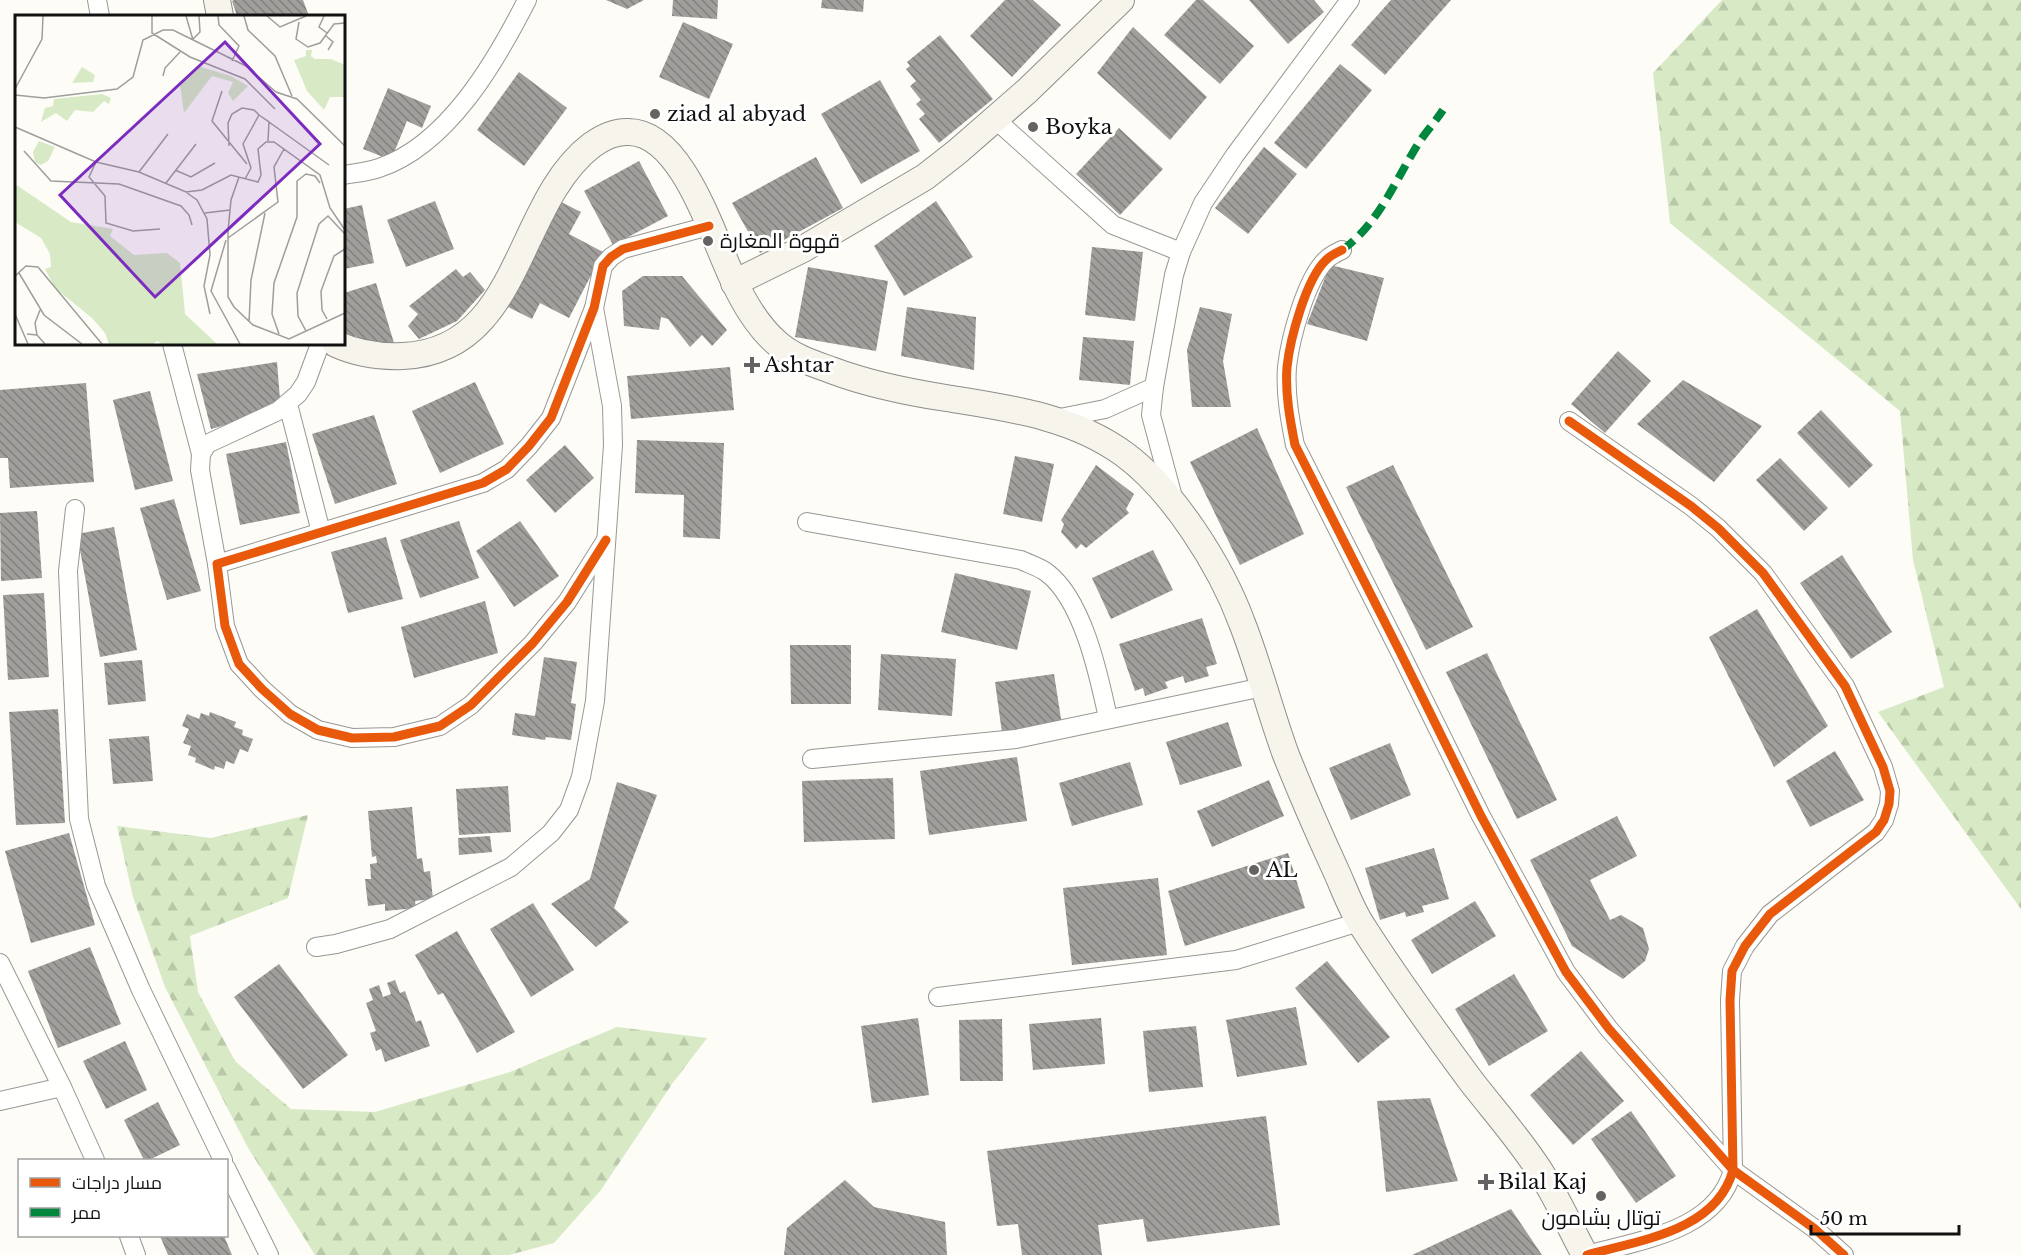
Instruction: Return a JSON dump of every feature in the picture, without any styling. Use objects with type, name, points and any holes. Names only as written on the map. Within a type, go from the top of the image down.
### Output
[{"type":"main road","points":[[217,0],[220,15]]},
{"type":"main road","points":[[734,283],[803,249],[925,177],[995,119],[1121,0]]},
{"type":"main road","points":[[339,345],[364,354],[387,357],[420,356],[439,349],[465,334],[488,314],[500,297],[547,200],[579,155],[603,137],[623,131],[639,133],[664,148],[691,183],[734,283],[776,343],[802,360],[851,378],[907,391],[1002,406],[1055,419],[1094,436],[1125,455],[1175,504],[1219,573],[1242,621],[1290,765],[1359,922],[1443,1044],[1542,1173],[1586,1255]]},
{"type":"street","points":[[97,0],[100,15]]},
{"type":"street","points":[[345,175],[379,168],[411,153],[443,127],[473,89],[513,28],[527,0]]},
{"type":"street","points":[[1175,504],[1151,415],[1174,275],[1181,252],[1203,203],[1235,155],[1350,0]]},
{"type":"street","points":[[995,119],[1113,225],[1181,252]]},
{"type":"street","points":[[217,564],[483,483],[507,469],[551,418],[594,308],[603,266],[623,249],[709,226]]},
{"type":"street","points":[[1342,250],[1326,260],[1315,276],[1293,334],[1287,367],[1290,420],[1295,445],[1480,816],[1566,972],[1609,1029],[1733,1170],[1815,1229],[1844,1255]]},
{"type":"street","points":[[316,947],[336,944],[390,929],[511,867],[551,833],[569,810],[581,777],[595,701],[613,445],[612,406],[594,308]]},
{"type":"street","points":[[172,345],[201,454],[200,470],[217,564],[225,626],[239,664],[290,714],[318,730],[352,738],[394,737],[440,726],[471,705],[540,635],[567,602],[606,540]]},
{"type":"street","points":[[201,454],[207,444],[212,441],[266,417],[288,404],[306,382],[320,345]]},
{"type":"street","points":[[1055,419],[1105,409],[1154,387]]},
{"type":"street","points":[[288,404],[321,532]]},
{"type":"street","points":[[1569,421],[1691,506],[1718,528],[1763,573],[1845,686],[1883,766],[1890,791],[1884,820],[1876,832],[1770,914],[1744,946],[1732,971],[1730,1000],[1733,1170],[1729,1185],[1721,1198],[1710,1210],[1665,1233],[1586,1255]]},
{"type":"street","points":[[75,508],[68,571],[79,819],[96,886],[141,990],[222,1159]]},
{"type":"street","points":[[807,522],[1021,560],[1046,572],[1061,586],[1075,606],[1100,678],[1108,718]]},
{"type":"street","points":[[812,759],[1016,739],[1263,687]]},
{"type":"street","points":[[938,998],[1236,960],[1359,922]]},
{"type":"street","points":[[0,963],[62,1087],[94,1159]]},
{"type":"street","points":[[0,1101],[62,1087]]},
{"type":"street","points":[[228,1172],[269,1255]]},
{"type":"street","points":[[129,1237],[136,1255]]},
{"type":"green space","points":[[1722,0],[2021,0],[2021,909],[1878,712],[1944,687],[1913,560],[1900,411],[1670,223],[1653,73]]},
{"type":"green space","points":[[308,815],[288,898],[190,936],[198,992],[235,1061],[291,1109],[375,1112],[510,1072],[617,1027],[707,1038],[672,1084],[601,1190],[554,1243],[509,1255],[315,1255],[247,1146],[165,987],[133,897],[117,826],[211,838]]},
{"type":"building","points":[[303,0],[309,15],[237,15],[232,1]]},
{"type":"building","points":[[606,0],[644,0],[627,9]]},
{"type":"building","points":[[673,0],[718,0],[717,19],[672,16]]},
{"type":"building","points":[[822,0],[864,0],[863,12],[821,8]]},
{"type":"building","points":[[1005,0],[1033,0],[1061,25],[1012,77],[970,36]]},
{"type":"building","points":[[1196,0],[1203,0],[1254,46],[1220,84],[1164,35]]},
{"type":"building","points":[[1249,0],[1314,0],[1324,12],[1288,44]]},
{"type":"building","points":[[1391,0],[1451,0],[1385,75],[1351,45]]},
{"type":"building","points":[[683,22],[733,44],[709,99],[659,77]]},
{"type":"building","points":[[1133,27],[1207,97],[1170,140],[1097,73]]},
{"type":"building","points":[[940,35],[993,99],[939,143],[919,119],[925,114],[916,104],[921,100],[910,86],[916,81],[906,69],[910,66],[907,62]]},
{"type":"building","points":[[1340,64],[1372,90],[1306,169],[1274,143]]},
{"type":"building","points":[[519,72],[567,108],[524,166],[477,130]]},
{"type":"building","points":[[880,80],[920,151],[861,184],[821,114]]},
{"type":"building","points":[[388,88],[431,106],[422,128],[407,121],[391,160],[363,149]]},
{"type":"building","points":[[1119,128],[1163,169],[1120,215],[1076,174]]},
{"type":"building","points":[[1264,147],[1297,174],[1248,234],[1215,208]]},
{"type":"building","points":[[816,157],[843,208],[760,253],[732,203]]},
{"type":"building","points":[[639,161],[668,216],[613,245],[584,191]]},
{"type":"building","points":[[435,201],[454,249],[406,267],[387,220]]},
{"type":"building","points":[[936,201],[973,257],[904,296],[874,246]]},
{"type":"building","points":[[561,202],[581,212],[569,234],[603,252],[569,318],[540,303],[532,319],[508,307]]},
{"type":"building","points":[[362,205],[374,263],[345,269],[345,209]]},
{"type":"building","points":[[1092,247],[1143,252],[1135,321],[1085,315]]},
{"type":"building","points":[[1330,265],[1384,278],[1367,341],[1307,324]]},
{"type":"building","points":[[808,267],[888,281],[876,351],[795,337]]},
{"type":"building","points":[[456,269],[463,277],[470,272],[485,290],[457,321],[419,339],[408,326],[418,314],[409,306]]},
{"type":"building","points":[[643,276],[682,276],[727,330],[712,346],[702,335],[690,347],[668,319],[661,317],[659,330],[624,326],[622,291]]},
{"type":"building","points":[[376,283],[394,343],[376,349],[373,341],[359,344],[356,336],[350,339],[345,334],[345,293]]},
{"type":"building","points":[[907,307],[976,317],[974,370],[901,356]]},
{"type":"building","points":[[1200,307],[1232,314],[1223,361],[1231,407],[1192,407],[1187,350]]},
{"type":"building","points":[[1083,337],[1134,341],[1130,385],[1079,380]]},
{"type":"building","points":[[1618,351],[1651,381],[1605,433],[1571,404]]},
{"type":"building","points":[[277,362],[280,399],[269,413],[211,429],[197,374]]},
{"type":"building","points":[[730,367],[734,410],[631,419],[627,376]]},
{"type":"building","points":[[1683,380],[1762,426],[1714,482],[1637,424]]},
{"type":"building","points":[[475,382],[504,444],[440,473],[412,411]]},
{"type":"building","points":[[86,383],[94,482],[10,488],[8,458],[0,458],[0,390]]},
{"type":"building","points":[[150,391],[173,481],[135,490],[113,400]]},
{"type":"building","points":[[1821,410],[1873,465],[1849,488],[1797,433]]},
{"type":"building","points":[[374,415],[397,484],[335,504],[312,434]]},
{"type":"building","points":[[1257,428],[1304,534],[1240,565],[1190,462]]},
{"type":"building","points":[[637,440],[724,443],[720,539],[683,537],[684,495],[635,493]]},
{"type":"building","points":[[286,442],[300,513],[240,525],[226,454]]},
{"type":"building","points":[[565,445],[594,478],[555,513],[526,480]]},
{"type":"building","points":[[1015,456],[1054,464],[1042,522],[1003,514]]},
{"type":"building","points":[[1780,458],[1828,508],[1804,531],[1756,480]]},
{"type":"building","points":[[1096,465],[1134,494],[1126,509],[1129,513],[1086,548],[1081,544],[1076,549],[1061,532],[1064,524],[1061,520]]},
{"type":"building","points":[[1393,465],[1473,627],[1426,650],[1346,487]]},
{"type":"building","points":[[174,499],[201,591],[167,600],[140,508]]},
{"type":"building","points":[[37,511],[42,578],[1,581],[0,513]]},
{"type":"building","points":[[459,521],[479,578],[420,598],[400,540]]},
{"type":"building","points":[[520,521],[559,576],[514,607],[476,551]]},
{"type":"building","points":[[114,527],[137,650],[100,657],[77,534]]},
{"type":"building","points":[[386,537],[403,599],[348,613],[331,552]]},
{"type":"building","points":[[1153,550],[1173,590],[1111,619],[1092,578]]},
{"type":"building","points":[[1842,555],[1892,632],[1851,659],[1800,583]]},
{"type":"building","points":[[955,573],[1031,591],[1017,650],[941,632]]},
{"type":"building","points":[[44,593],[49,677],[8,680],[3,595]]},
{"type":"building","points":[[485,601],[498,653],[414,678],[401,627]]},
{"type":"building","points":[[1757,609],[1828,726],[1774,767],[1709,637]]},
{"type":"building","points":[[1202,618],[1217,664],[1206,667],[1209,676],[1185,683],[1183,676],[1165,682],[1168,688],[1145,696],[1143,688],[1135,691],[1119,644]]},
{"type":"building","points":[[790,645],[851,645],[851,704],[791,704]]},
{"type":"building","points":[[1487,653],[1557,800],[1517,819],[1446,672]]},
{"type":"building","points":[[881,654],[956,659],[952,716],[878,710]]},
{"type":"building","points":[[544,657],[577,662],[571,703],[576,704],[571,740],[546,737],[545,740],[512,735],[515,713],[535,716]]},
{"type":"building","points":[[142,660],[146,701],[108,705],[104,663]]},
{"type":"building","points":[[1054,674],[1062,725],[1002,733],[995,682]]},
{"type":"building","points":[[58,709],[65,823],[16,825],[9,712]]},
{"type":"building","points":[[210,712],[236,722],[234,727],[243,730],[242,735],[253,739],[248,752],[240,749],[234,764],[226,761],[224,769],[215,766],[214,770],[195,762],[196,758],[188,755],[191,746],[183,743],[189,729],[182,726],[187,714],[199,719],[201,713],[209,716]]},
{"type":"building","points":[[1228,722],[1242,766],[1180,785],[1166,742]]},
{"type":"building","points":[[149,736],[153,781],[113,784],[109,739]]},
{"type":"building","points":[[1390,743],[1411,795],[1351,820],[1329,768]]},
{"type":"building","points":[[1835,751],[1864,800],[1810,827],[1786,781]]},
{"type":"building","points":[[1017,757],[1027,821],[929,835],[920,771]]},
{"type":"building","points":[[1130,762],[1143,805],[1072,826],[1059,783]]},
{"type":"building","points":[[893,778],[895,839],[804,842],[802,781]]},
{"type":"building","points":[[1269,780],[1284,816],[1212,847],[1197,811]]},
{"type":"building","points":[[617,782],[657,795],[614,908],[629,922],[596,947],[551,904],[590,879]]},
{"type":"building","points":[[508,786],[511,832],[459,835],[456,789]]},
{"type":"building","points":[[412,807],[417,859],[422,858],[424,872],[430,871],[433,899],[415,901],[416,908],[385,911],[385,904],[368,906],[365,879],[371,879],[370,864],[377,863],[376,856],[372,857],[368,811]]},
{"type":"building","points":[[1617,816],[1637,856],[1590,880],[1610,920],[1621,915],[1643,928],[1649,949],[1645,961],[1623,979],[1572,946],[1530,860]]},
{"type":"building","points":[[69,833],[95,925],[31,943],[5,851]]},
{"type":"building","points":[[490,836],[492,852],[459,855],[458,838]]},
{"type":"building","points":[[1434,848],[1449,899],[1422,906],[1424,912],[1406,917],[1405,912],[1380,920],[1365,868]]},
{"type":"building","points":[[1288,853],[1305,908],[1185,946],[1168,891]]},
{"type":"building","points":[[1158,878],[1167,955],[1072,965],[1063,888]]},
{"type":"building","points":[[1475,901],[1496,936],[1432,974],[1411,940]]},
{"type":"building","points":[[533,903],[574,970],[531,997],[490,929]]},
{"type":"building","points":[[457,931],[515,1032],[477,1053],[443,993],[438,995],[415,955]]},
{"type":"building","points":[[90,947],[121,1024],[58,1048],[28,971]]},
{"type":"building","points":[[1327,961],[1390,1037],[1358,1063],[1295,988]]},
{"type":"building","points":[[279,964],[348,1055],[303,1089],[234,997]]},
{"type":"building","points":[[1514,974],[1548,1031],[1489,1066],[1455,1009]]},
{"type":"building","points":[[395,980],[400,993],[405,991],[416,1022],[421,1020],[430,1046],[385,1062],[381,1049],[376,1051],[370,1033],[376,1031],[366,1003],[373,1000],[369,989],[379,985],[383,997],[391,994],[387,983]]},
{"type":"building","points":[[1296,1007],[1307,1065],[1237,1077],[1226,1020]]},
{"type":"building","points":[[918,1018],[929,1095],[872,1103],[861,1026]]},
{"type":"building","points":[[1101,1018],[1105,1064],[1033,1070],[1029,1024]]},
{"type":"building","points":[[1002,1019],[1003,1081],[960,1081],[959,1020]]},
{"type":"building","points":[[1196,1026],[1203,1087],[1149,1092],[1143,1031]]},
{"type":"building","points":[[125,1041],[147,1090],[106,1109],[83,1061]]},
{"type":"building","points":[[1581,1051],[1624,1101],[1573,1145],[1530,1095]]},
{"type":"building","points":[[1430,1098],[1458,1181],[1386,1192],[1377,1101]]},
{"type":"building","points":[[158,1102],[180,1145],[151,1159],[144,1159],[124,1120]]},
{"type":"building","points":[[1631,1111],[1676,1176],[1636,1203],[1591,1139]]},
{"type":"building","points":[[1266,1116],[1280,1225],[1147,1242],[1143,1219],[1098,1225],[1102,1255],[1022,1255],[1018,1224],[997,1226],[987,1151]]},
{"type":"building","points":[[845,1180],[874,1207],[945,1222],[947,1255],[784,1255],[787,1228]]},
{"type":"building","points":[[1511,1209],[1542,1255],[1412,1255]]},
{"type":"building","points":[[160,1237],[224,1237],[232,1255],[168,1255]]},
{"type":"marked path","points":[[1342,250],[1355,240],[1376,215],[1418,144],[1443,110]]},
{"type":"cycle path","points":[[606,540],[567,602],[533,643],[471,705],[440,726],[394,737],[352,738],[318,730],[290,714],[239,664],[225,626],[217,564],[483,483],[507,469],[551,418],[594,308],[603,266],[623,249],[709,226]]},
{"type":"cycle path","points":[[1342,250],[1326,260],[1312,281],[1300,310],[1292,341],[1287,367],[1287,387],[1295,445],[1481,816],[1566,972],[1609,1029],[1733,1170],[1815,1229],[1844,1255]]},
{"type":"cycle path","points":[[1569,421],[1691,506],[1718,528],[1763,573],[1845,686],[1883,767],[1890,791],[1884,820],[1876,832],[1770,914],[1745,946],[1732,971],[1730,1000],[1733,1170],[1724,1191],[1711,1207],[1694,1220],[1674,1230],[1587,1255]]},
{"type":"place","name":"ziad al abyad","points":[[655,114]]},
{"type":"place","name":"Boyka","points":[[1033,127]]},
{"type":"place","name":"قهوة المغارة","points":[[708,241]]},
{"type":"place","name":"Ashtar","points":[[752,365]]},
{"type":"place","name":"AL","points":[[1254,870]]},
{"type":"place","name":"Bilal Kaj","points":[[1486,1182]]},
{"type":"place","name":"توتال بشامون","points":[[1601,1196]]}]
